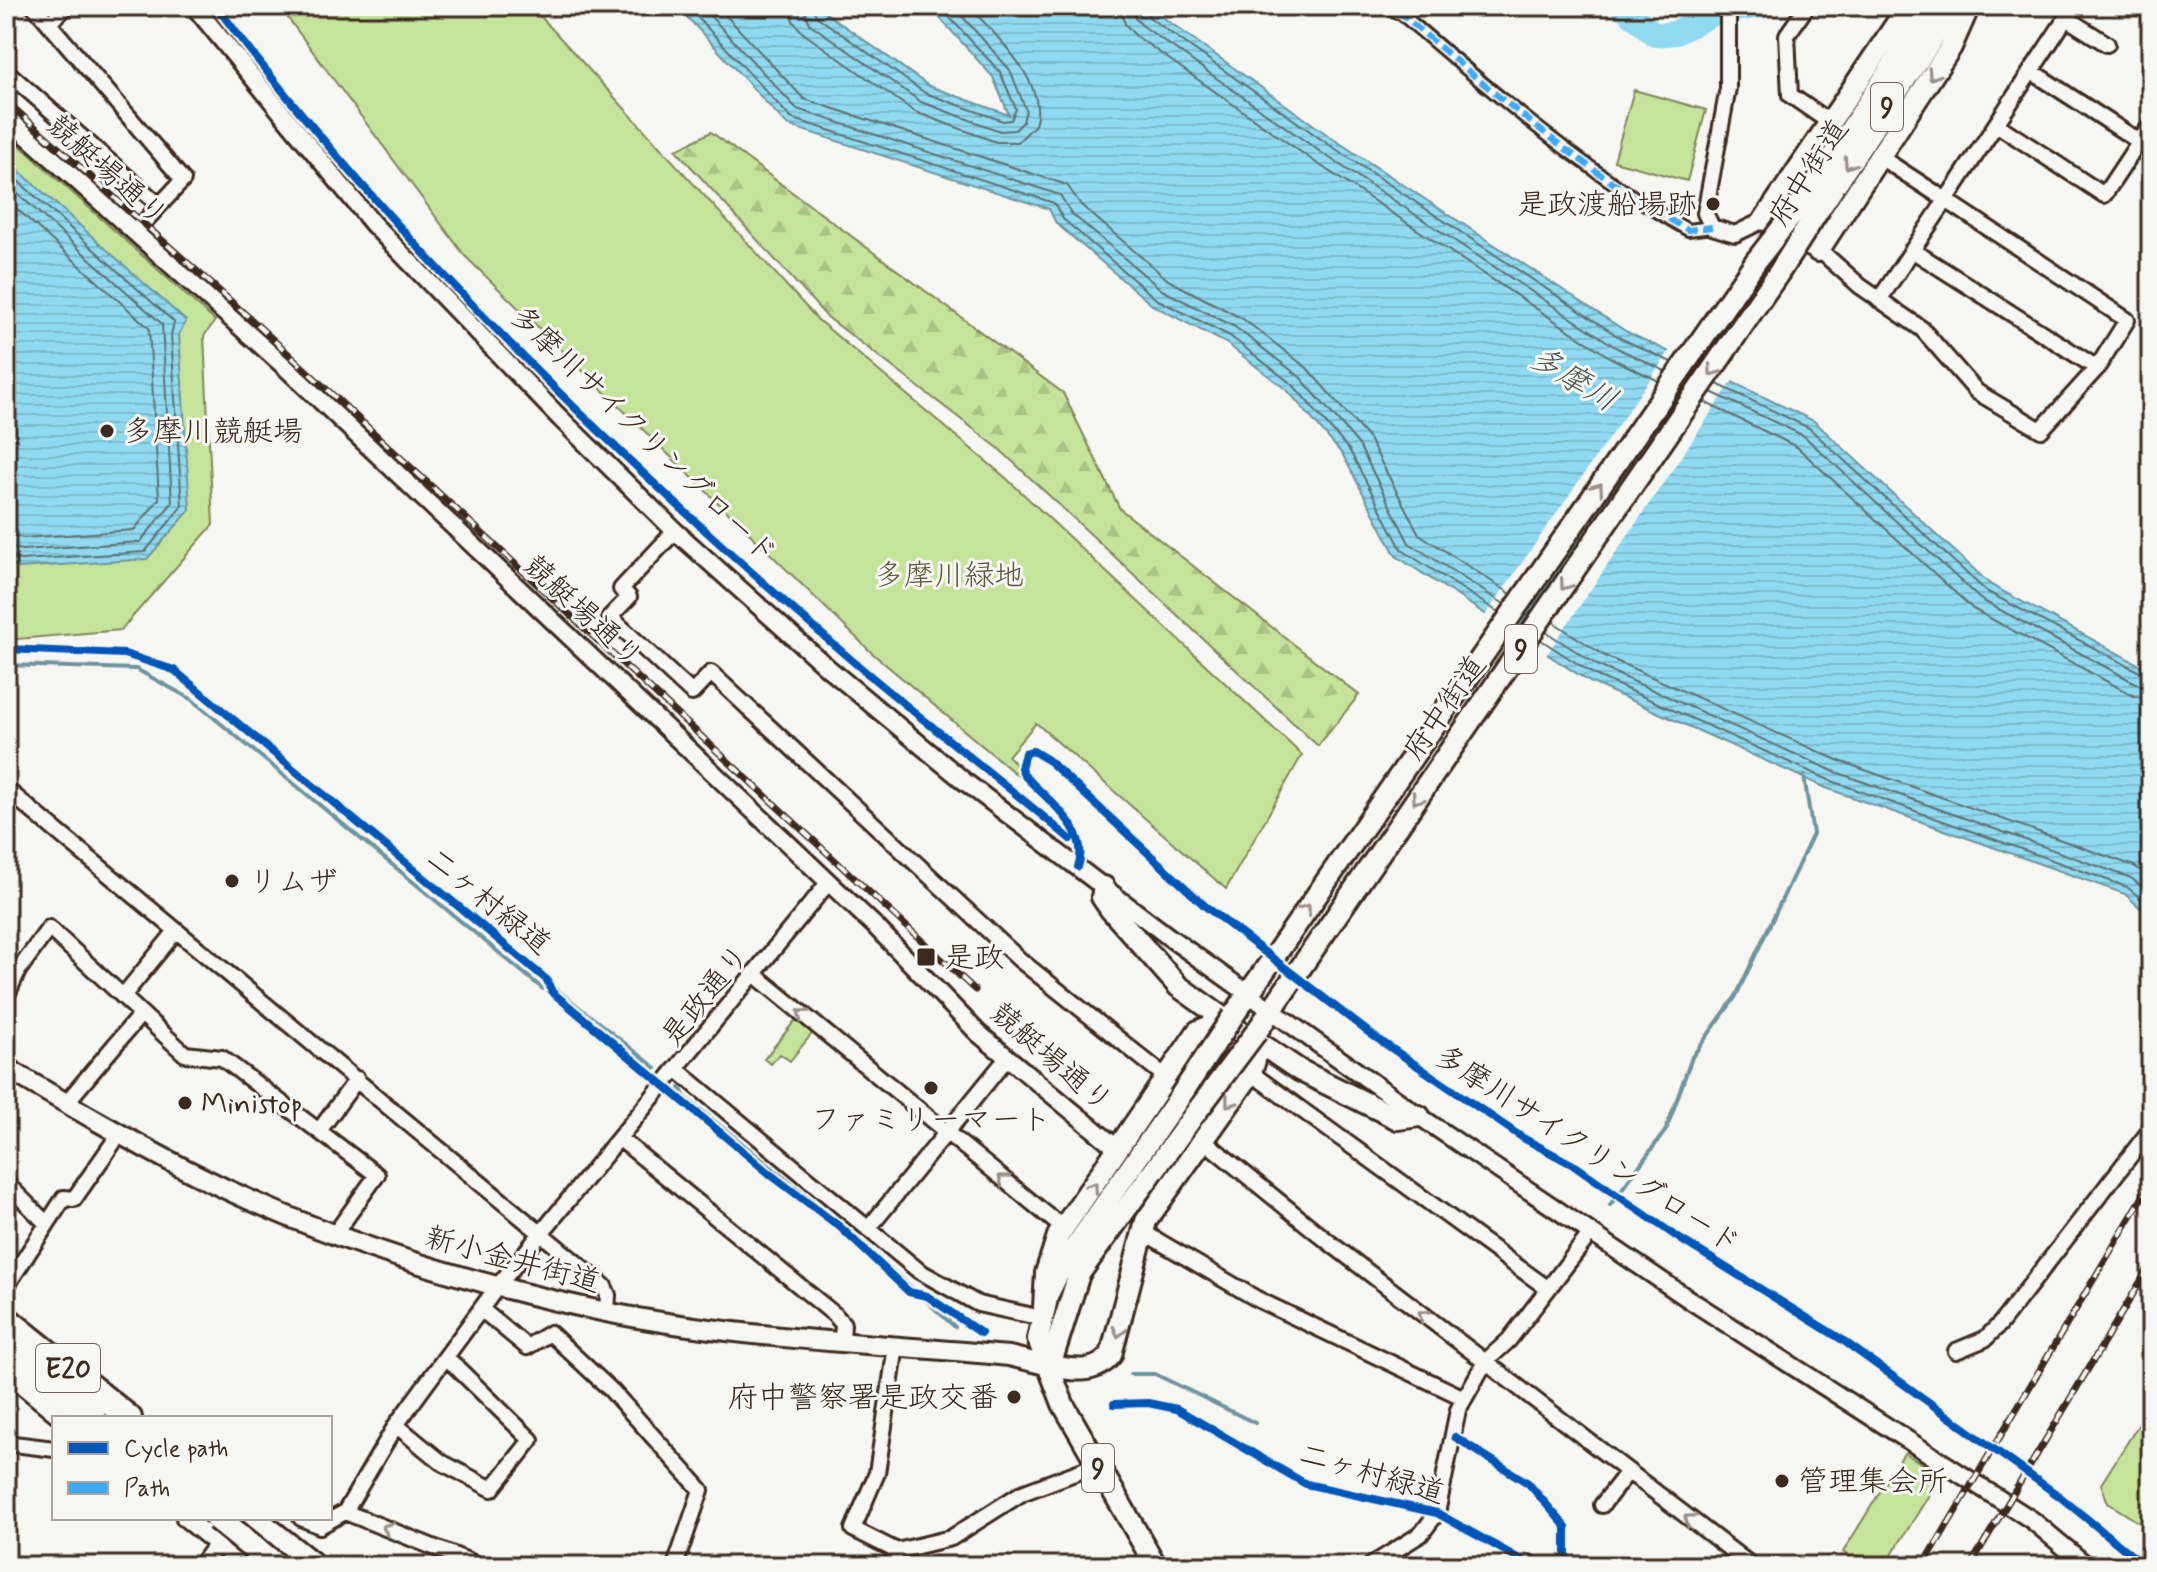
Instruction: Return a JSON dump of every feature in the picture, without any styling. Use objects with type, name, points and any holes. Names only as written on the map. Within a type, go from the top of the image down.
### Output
[{"type":"highway","name":"E20","points":[[6,1319],[127,1416]]},
{"type":"highway","name":"E20","points":[[6,1347],[91,1416]]},
{"type":"highway","points":[[219,1520],[276,1566]]},
{"type":"highway","points":[[256,1520],[313,1566]]},
{"type":"main road","name":"府中街道","points":[[1156,1566],[1096,1465],[1058,1392],[1038,1339],[1043,1313],[1062,1266],[1734,292],[1756,261],[1813,202],[1954,6]]},
{"type":"main road","points":[[1818,251],[1951,47],[1969,6]]},
{"type":"main road","points":[[1764,220],[1832,124],[1901,17],[1909,11],[1929,11]]},
{"type":"main road","name":"府中街道","points":[[1050,1366],[1068,1298],[1079,1274],[1272,1008],[1758,307],[1778,274],[1813,202],[1929,11]]},
{"type":"main road","points":[[1104,887],[1102,897],[1111,910],[1178,986],[1253,1034],[1283,1059],[1398,1119],[1419,1116]]},
{"type":"main road","points":[[1196,999],[1198,1031]]},
{"type":"main road","points":[[1043,1313],[1046,1273],[1063,1228],[1198,1031],[1212,1023],[1232,1020]]},
{"type":"main road","points":[[1253,1034],[1253,1066]]},
{"type":"main road","points":[[1050,1366],[1084,1370],[1101,1365],[1111,1355],[1146,1221],[1253,1066],[1266,1056],[1283,1059]]},
{"type":"main road","name":"新小金井街道","points":[[7,1071],[210,1181],[334,1235],[497,1287],[607,1312],[728,1331],[1009,1356],[1050,1366]]},
{"type":"street","points":[[34,6],[183,180],[135,232]]},
{"type":"street","points":[[49,23],[67,6]]},
{"type":"street","points":[[194,6],[257,87],[406,260],[675,531],[828,668],[953,772],[1104,887],[1419,1116],[1590,1234],[2032,1520],[2087,1566]]},
{"type":"street","points":[[1807,6],[1787,35],[1790,95],[1832,124]]},
{"type":"street","points":[[1396,9],[1522,115],[1609,179],[1688,230],[1712,227],[1735,234],[1764,220],[1818,251],[1879,300],[1922,329],[1977,392],[2041,430],[2097,368],[2127,320],[1880,157]]},
{"type":"street","points":[[1712,227],[1705,213],[1728,88],[1728,10]]},
{"type":"street","points":[[1879,300],[2070,12],[2107,44]]},
{"type":"street","points":[[6,71],[159,205]]},
{"type":"street","points":[[2031,71],[2140,142]]},
{"type":"street","name":"競艇場通り","points":[[6,117],[318,398],[828,883],[1007,1058],[1119,1150]]},
{"type":"street","points":[[1996,124],[2104,195],[2151,124]]},
{"type":"street","points":[[1912,250],[2097,368]]},
{"type":"street","points":[[675,531],[621,589],[629,597],[610,617],[692,693],[711,673],[1020,960],[1167,1078]]},
{"type":"street","points":[[6,794],[12,794],[604,1286],[608,1295],[607,1312]]},
{"type":"street","name":"是政通り","points":[[345,1512],[396,1425],[497,1287],[828,883]]},
{"type":"street","points":[[6,997],[18,971],[49,928],[185,1054],[222,1058],[377,1175],[334,1235]]},
{"type":"street","points":[[123,996],[176,931]]},
{"type":"street","points":[[754,974],[1063,1228]]},
{"type":"street","points":[[66,1103],[141,1014]]},
{"type":"street","points":[[868,1229],[1007,1058]]},
{"type":"street","points":[[1253,1066],[1547,1288]]},
{"type":"street","points":[[676,1069],[919,1271],[978,1304],[1043,1313]]},
{"type":"street","points":[[319,1131],[357,1079]]},
{"type":"street","points":[[1956,1351],[1985,1339],[2000,1324],[2151,1129]]},
{"type":"street","points":[[6,1287],[64,1198],[74,1199],[120,1133]]},
{"type":"street","points":[[619,1138],[835,1315],[843,1324],[842,1340]]},
{"type":"street","points":[[1202,1139],[1627,1473],[1752,1566]]},
{"type":"street","points":[[6,1183],[46,1223]]},
{"type":"street","points":[[1143,1232],[1257,1299],[1464,1398]]},
{"type":"street","points":[[1370,1566],[1421,1534],[1437,1513],[1458,1410],[1464,1398],[1485,1362],[1509,1340],[1590,1234]]},
{"type":"street","points":[[481,1309],[527,1347],[550,1333],[612,1391],[701,1490],[675,1566]]},
{"type":"street","points":[[896,1346],[877,1473],[853,1529],[897,1551],[951,1538],[1022,1493],[1096,1465]]},
{"type":"street","points":[[396,1425],[441,1462],[492,1489],[531,1440],[446,1357]]},
{"type":"street","points":[[6,1372],[60,1416]]},
{"type":"street","points":[[6,1443],[52,1449]]},
{"type":"street","points":[[1602,1505],[1627,1473]]},
{"type":"street","points":[[332,1519],[345,1512],[481,1566]]},
{"type":"street","points":[[187,1520],[245,1566]]},
{"type":"street","points":[[201,1566],[241,1520]]},
{"type":"street","points":[[306,1520],[320,1526],[331,1520]]},
{"type":"street","points":[[891,1566],[897,1551]]},
{"type":"green space","name":"多摩川緑地","points":[[279,6],[531,6],[818,320],[1006,478],[1302,755],[1226,889],[1036,723],[1008,756],[1042,796],[872,653],[465,256]]},
{"type":"green space","points":[[1634,90],[1706,110],[1687,181],[1614,161]]},
{"type":"green space","points":[[711,132],[1063,393],[1120,509],[1359,695],[1318,746],[997,447],[826,316],[676,150]]},
{"type":"green space","name":"多摩川競艇場","points":[[6,133],[215,321],[204,336],[213,525],[121,630],[6,640]]},
{"type":"green space","points":[[797,1018],[814,1031],[790,1061],[780,1054],[771,1064],[764,1059]]},
{"type":"green space","points":[[2151,1405],[2151,1530],[2108,1503],[2101,1484]]},
{"type":"green space","points":[[1904,1453],[1936,1472],[1939,1479],[1885,1566],[1862,1566],[1843,1552]]},
{"type":"water","name":"多摩川","points":[[677,6],[816,6],[929,86],[1009,115],[993,77],[929,6],[1147,6],[1332,138],[1627,332],[1814,421],[1991,585],[2151,671],[2151,918],[2125,894],[1826,788],[1590,682],[1396,556],[1343,455],[1288,391],[1226,343],[1152,305],[1056,223],[1049,209],[787,125]]},
{"type":"water","name":"多摩川競艇場","points":[[6,159],[186,321],[179,334],[190,510],[147,559],[19,568],[6,563]]},
{"type":"pier","points":[[1671,349],[1699,362],[1510,635],[1484,617]]},
{"type":"pier","points":[[1706,366],[1734,379],[1545,657],[1516,638]]},
{"type":"waterway","points":[[1622,6],[1655,35],[1676,33],[1713,14],[1760,6]]},
{"type":"waterway","points":[[6,665],[136,669],[191,699],[543,989]]},
{"type":"waterway","points":[[1610,1205],[1666,1130],[1692,1057],[1736,996],[1813,834],[1804,776]]},
{"type":"waterway","points":[[556,989],[656,1068]]},
{"type":"waterway","points":[[680,1088],[685,1097],[846,1228],[955,1327]]},
{"type":"waterway","points":[[1130,1374],[1155,1374],[1255,1423]]},
{"type":"railway","points":[[6,101],[253,321],[975,990]]},
{"type":"railway","points":[[1923,1566],[2151,1183]]},
{"type":"railway","points":[[1970,1566],[2151,1264]]},
{"type":"marked path","points":[[1398,11],[1502,99],[1611,182],[1688,230],[1712,227]]},
{"type":"cycle path","name":"多摩川サイクリングロード","points":[[216,6],[358,180],[434,264],[592,424],[841,651],[1070,839]]},
{"type":"cycle path","name":"二ヶ村緑道","points":[[6,649],[125,654],[174,670],[547,980],[552,992],[771,1175],[840,1227],[909,1292],[927,1296],[981,1333]]},
{"type":"cycle path","name":"多摩川サイクリングロード","points":[[1078,867],[1079,840],[1056,806],[1025,776],[1021,768],[1025,753],[1033,751],[1048,760],[1205,906],[1372,1035],[1523,1138],[1577,1167],[1680,1239],[1841,1339],[2059,1496],[2145,1566]]},
{"type":"cycle path","name":"二ヶ村緑道","points":[[1114,1404],[1148,1403],[1177,1409],[1306,1484],[1437,1513],[1532,1566]]},
{"type":"cycle path","points":[[1455,1437],[1528,1483],[1566,1527],[1566,1566]]},
{"type":"place","name":"是政渡船場跡","points":[[1713,204]]},
{"type":"place","name":"多摩川競艇場","points":[[107,431]]},
{"type":"place","name":"リムザ","points":[[232,881]]},
{"type":"place","name":"是政","points":[[926,957]]},
{"type":"place","name":"ファミリーマート","points":[[931,1088]]},
{"type":"place","name":"Ministop","points":[[185,1103]]},
{"type":"place","name":"府中警察署是政交番","points":[[1014,1397]]},
{"type":"place","name":"管理集会所","points":[[1782,1481]]}]
